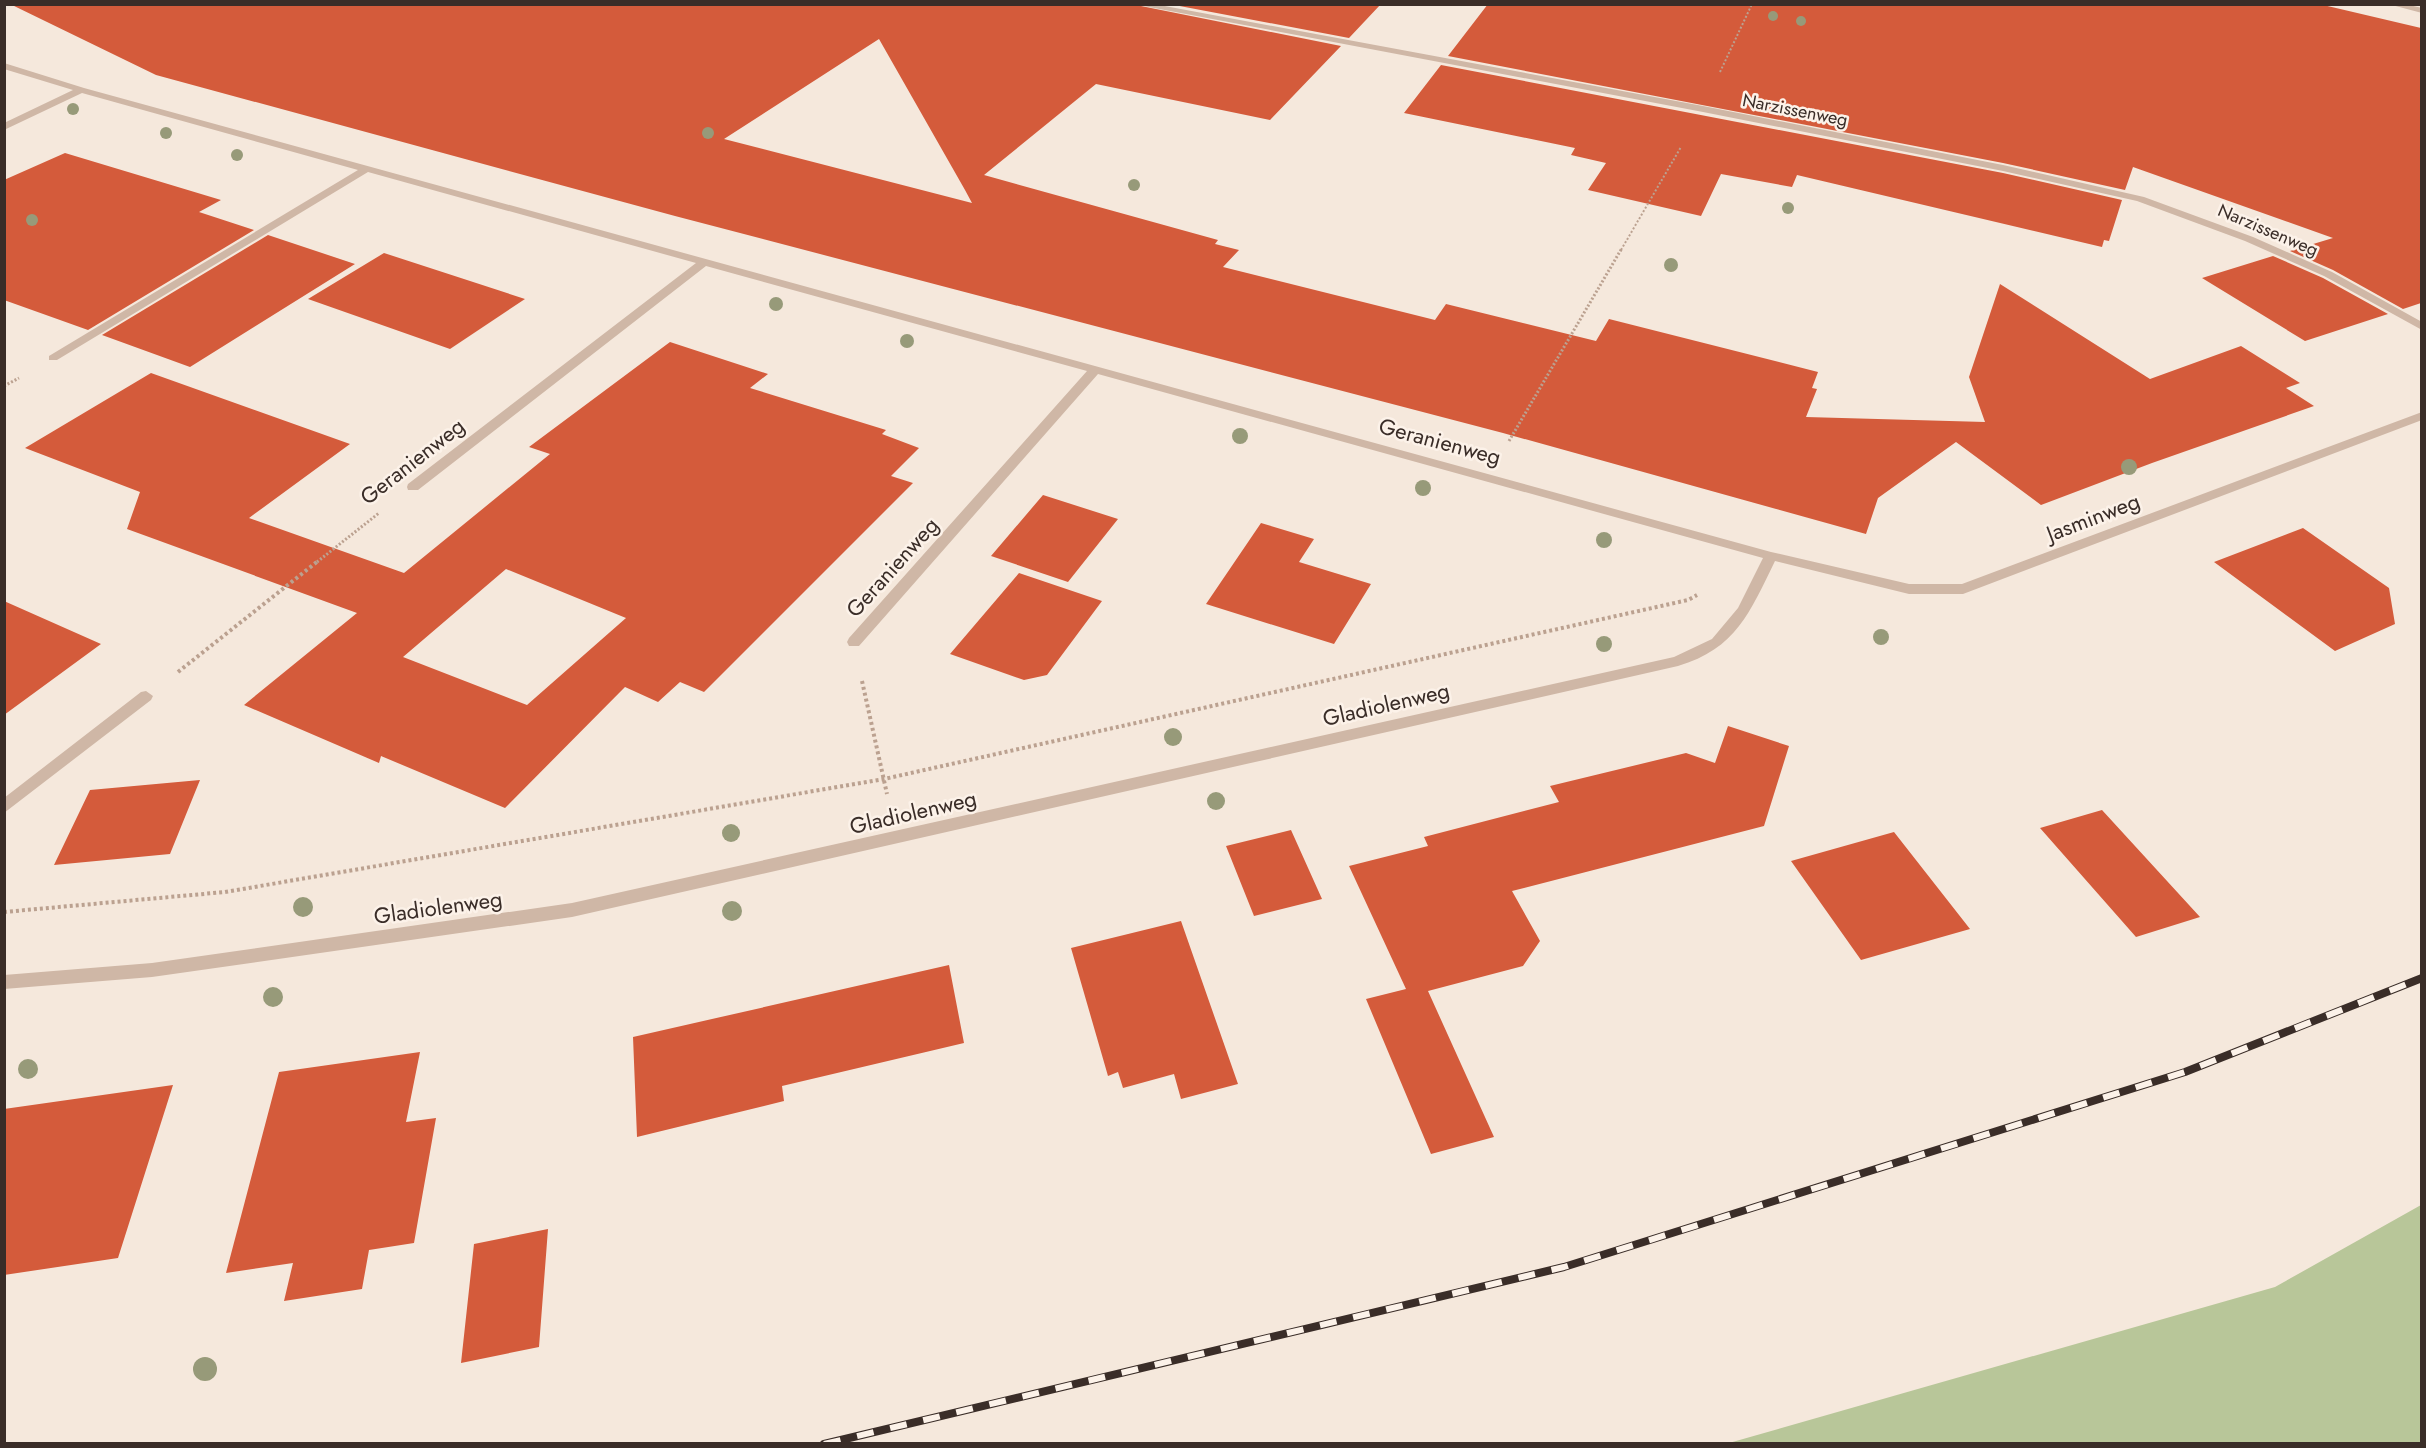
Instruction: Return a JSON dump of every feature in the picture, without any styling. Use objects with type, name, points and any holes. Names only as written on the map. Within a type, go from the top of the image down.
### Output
[{"type":"street","name":"Narzissenweg","points":[[1137,4],[1703,109],[2003,168],[2140,199],[2238,235],[2328,274],[2421,327]]},
{"type":"street","points":[[2392,4],[2421,11]]},
{"type":"street","name":"Geranienweg","points":[[4,66],[81,90],[1772,556]]},
{"type":"street","points":[[4,127],[81,90]]},
{"type":"street","points":[[53,357],[368,168]]},
{"type":"street","name":"Geranienweg","points":[[413,487],[705,261]]},
{"type":"street","name":"Geranienweg","points":[[854,642],[1096,369]]},
{"type":"street","name":"Jasminweg","points":[[1772,556],[1909,589],[1962,589],[2421,416]]},
{"type":"street","name":"Gladiolenweg","points":[[4,982],[152,970],[572,910],[894,840],[1678,661],[1717,643],[1744,610],[1772,556]]},
{"type":"street","points":[[4,807],[146,696]]},
{"type":"path","points":[[1488,476],[1623,250]]},
{"type":"path","name":"Geranienweg","points":[[146,696],[413,487]]},
{"type":"path","points":[[4,912],[225,892],[884,778],[1228,704],[1676,603],[1698,594]]},
{"type":"path","name":"Geranienweg","points":[[854,642],[884,778],[894,840]]},
{"type":"green space","points":[[2421,1205],[2421,1443],[1729,1443],[2275,1287]]},
{"type":"building","points":[[10,4],[1131,4],[1341,46],[1270,120],[1096,84],[984,175],[1218,240],[1215,244],[1239,250],[1223,267],[1435,320],[1446,304],[1596,341],[1609,319],[1818,372],[1812,388],[1817,389],[1806,417],[1985,422],[1969,377],[2000,284],[2150,379],[2241,346],[2300,383],[2286,388],[2314,406],[2041,505],[1956,442],[1878,498],[1866,534],[1503,433],[675,216],[156,75]],"holes":[[[879,39],[972,203],[724,139]]]},
{"type":"building","points":[[1169,4],[1381,4],[1349,38]]},
{"type":"building","points":[[1488,4],[2319,4],[2421,28],[2421,303],[2403,309],[2333,270],[2290,251],[2333,238],[2133,167],[2125,190],[2003,163],[1448,56]]},
{"type":"building","points":[[1441,65],[2003,173],[2122,200],[2109,241],[2104,240],[2102,247],[1797,175],[1792,187],[1721,174],[1701,216],[1588,190],[1606,163],[1571,155],[1575,148],[1404,113]]},
{"type":"building","points":[[65,153],[221,200],[199,212],[254,230],[88,330],[4,300],[4,180]]},
{"type":"building","points":[[268,235],[355,264],[190,367],[102,335]]},
{"type":"building","points":[[384,253],[525,299],[450,349],[308,299]]},
{"type":"building","points":[[2273,256],[2323,278],[2388,314],[2305,341],[2202,278]]},
{"type":"building","points":[[670,342],[768,374],[750,388],[886,430],[882,434],[919,448],[891,476],[913,483],[704,692],[680,682],[658,702],[625,687],[505,808],[381,756],[379,763],[244,705],[357,613],[127,529],[140,492],[25,448],[151,373],[350,444],[249,518],[404,573],[550,454],[529,447]],"holes":[[[506,569],[626,618],[527,705],[403,657]]]},
{"type":"building","points":[[1043,495],[1118,519],[1068,582],[991,556]]},
{"type":"building","points":[[1261,523],[1314,539],[1299,562],[1371,584],[1334,644],[1206,604]]},
{"type":"building","points":[[2303,528],[2389,588],[2395,624],[2335,651],[2214,562]]},
{"type":"building","points":[[1019,573],[1102,601],[1047,675],[1024,680],[950,654]]},
{"type":"building","points":[[4,601],[101,644],[4,715]]},
{"type":"building","points":[[1728,726],[1789,746],[1764,826],[1512,891],[1540,941],[1523,966],[1428,991],[1494,1137],[1431,1154],[1366,999],[1406,989],[1349,866],[1428,846],[1424,837],[1559,802],[1550,786],[1686,753],[1715,763]]},
{"type":"building","points":[[200,780],[170,854],[54,865],[90,790]]},
{"type":"building","points":[[2102,810],[2200,917],[2136,937],[2040,828]]},
{"type":"building","points":[[1291,830],[1322,899],[1254,916],[1226,846]]},
{"type":"building","points":[[1894,832],[1970,929],[1861,960],[1791,861]]},
{"type":"building","points":[[1181,921],[1238,1084],[1181,1099],[1174,1074],[1123,1088],[1118,1072],[1108,1076],[1071,948]]},
{"type":"building","points":[[949,965],[964,1043],[782,1086],[784,1101],[637,1137],[633,1037]]},
{"type":"building","points":[[420,1052],[406,1122],[436,1118],[414,1243],[369,1250],[362,1289],[284,1301],[293,1263],[226,1273],[279,1072]]},
{"type":"building","points":[[173,1085],[118,1258],[4,1275],[4,1109]]},
{"type":"building","points":[[548,1229],[539,1347],[461,1363],[474,1244]]},
{"type":"railway","points":[[824,1444],[1564,1267],[2185,1072],[2422,978]]}]
